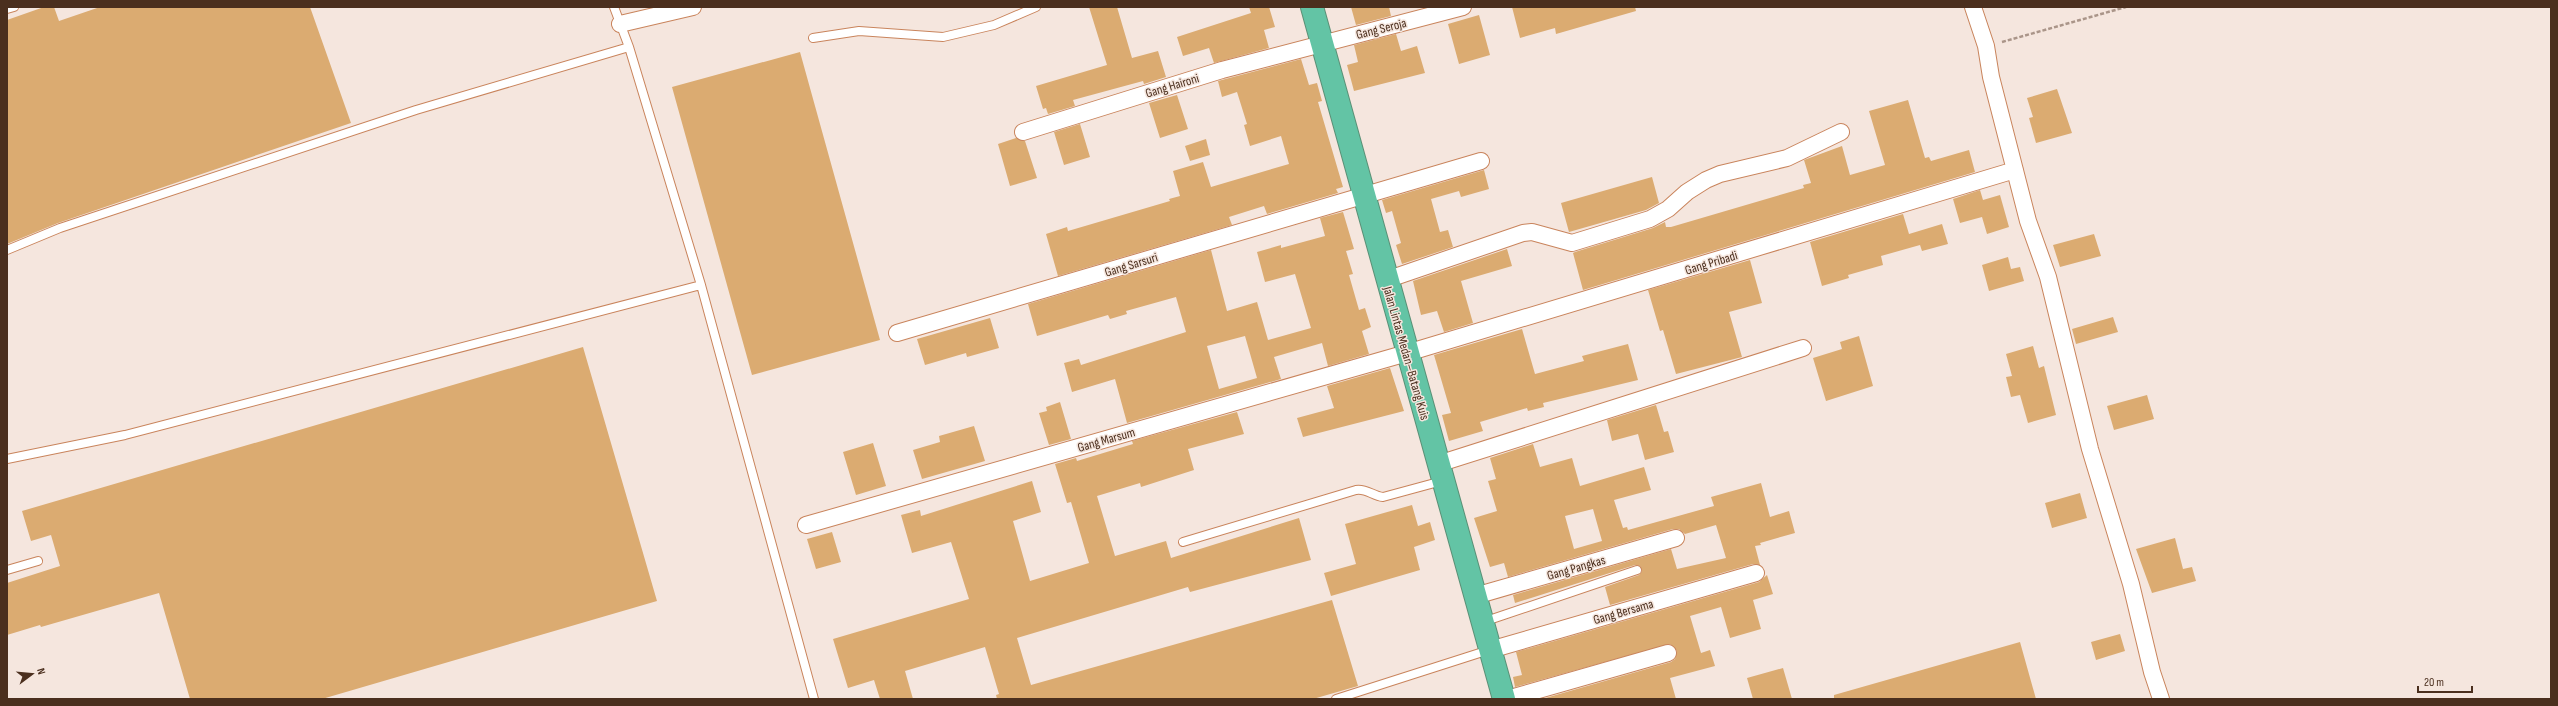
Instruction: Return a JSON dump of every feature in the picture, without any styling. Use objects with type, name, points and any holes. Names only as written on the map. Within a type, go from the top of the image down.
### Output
[{"type":"highway","name":"Jalan Lintas Medan–Batang Kuis","points":[[1312,7],[1365,194],[1386,280],[1504,699]]},
{"type":"street","points":[[620,24],[693,7]]},
{"type":"street","name":"Gang Seroja","points":[[1322,43],[1462,7]]},
{"type":"street","points":[[1973,7],[1986,46],[1991,77],[2028,221],[2048,278],[2090,449],[2131,584],[2152,672],[2161,699]]},
{"type":"street","name":"Gang Haironi","points":[[1023,132],[1222,70],[1322,43]]},
{"type":"street","points":[[1386,280],[1523,233],[1532,232],[1572,243],[1650,219],[1668,210],[1687,192],[1706,180],[1720,174],[1787,158],[1841,132]]},
{"type":"street","name":"Gang Sarsuri","points":[[897,333],[1480,161]]},
{"type":"street","name":"Gang Pribadi","points":[[1407,353],[2015,170]]},
{"type":"street","points":[[1440,472],[1803,348]]},
{"type":"street","name":"Gang Marsum","points":[[806,525],[1407,353]]},
{"type":"street","name":"Gang Pangkas","points":[[1475,596],[1676,538]]},
{"type":"street","name":"Gang Bersama","points":[[1490,650],[1756,573]]},
{"type":"street","points":[[1507,699],[1668,653]]},
{"type":"lane","points":[[7,9],[14,7]]},
{"type":"lane","points":[[614,7],[629,47],[701,284],[814,699]]},
{"type":"lane","points":[[813,38],[859,31],[943,37],[994,25],[1036,7]]},
{"type":"lane","points":[[7,250],[60,228],[416,110],[629,47]]},
{"type":"lane","points":[[7,459],[125,435],[701,284]]},
{"type":"lane","points":[[1183,542],[1356,490],[1365,490],[1376,497],[1383,497],[1440,472]]},
{"type":"lane","points":[[7,570],[38,561]]},
{"type":"lane","points":[[1482,622],[1637,570]]},
{"type":"lane","points":[[1336,699],[1490,650]]},
{"type":"path","points":[[1986,46],[2126,7]]},
{"type":"building","points":[[44,7],[54,7],[59,21],[100,7],[310,7],[351,123],[58,223],[7,244],[7,20]]},
{"type":"building","points":[[1089,7],[1117,7],[1132,58],[1158,51],[1166,77],[1144,84],[1143,81],[1073,100],[1075,106],[1048,114],[1046,108],[1043,109],[1036,86],[1107,65]]},
{"type":"building","points":[[1249,7],[1269,7],[1275,27],[1264,30],[1269,48],[1214,63],[1209,48],[1183,56],[1177,37],[1251,13]]},
{"type":"building","points":[[1351,7],[1389,7],[1391,16],[1356,25]]},
{"type":"building","points":[[1512,7],[1635,7],[1636,11],[1556,34],[1555,28],[1520,38]]},
{"type":"building","points":[[1479,15],[1490,55],[1459,64],[1448,24]]},
{"type":"building","points":[[1396,34],[1401,51],[1417,46],[1425,73],[1354,91],[1347,65],[1358,62],[1354,45]]},
{"type":"building","points":[[800,52],[880,340],[752,375],[672,87]]},
{"type":"building","points":[[1301,59],[1309,85],[1317,83],[1322,101],[1318,102],[1343,187],[1336,189],[1338,193],[1267,214],[1264,206],[1229,217],[1232,225],[1058,276],[1046,234],[1067,227],[1068,231],[1170,201],[1169,199],[1180,196],[1173,171],[1203,162],[1211,187],[1289,164],[1281,136],[1250,146],[1244,125],[1247,124],[1237,92],[1222,97],[1218,81]]},
{"type":"building","points":[[2057,89],[2072,133],[2036,143],[2029,118],[2033,117],[2027,98]]},
{"type":"building","points":[[1177,95],[1188,129],[1160,138],[1149,103]]},
{"type":"building","points":[[1908,100],[1925,158],[1929,157],[1931,161],[1969,150],[1975,172],[1583,290],[1573,253],[1575,252],[1653,228],[1665,222],[1666,227],[1671,227],[1804,188],[1803,185],[1811,183],[1804,160],[1842,146],[1850,175],[1885,165],[1869,111]]},
{"type":"building","points":[[1080,124],[1090,157],[1064,165],[1054,132]]},
{"type":"building","points":[[1016,138],[1025,141],[1037,178],[1010,186],[998,144]]},
{"type":"building","points":[[1206,139],[1210,155],[1190,161],[1185,146]]},
{"type":"building","points":[[1484,170],[1489,189],[1461,197],[1459,191],[1431,199],[1440,232],[1448,230],[1453,247],[1402,264],[1396,245],[1401,243],[1392,211],[1386,213],[1382,200]]},
{"type":"building","points":[[1652,177],[1659,203],[1646,210],[1569,232],[1561,203]]},
{"type":"building","points":[[1980,190],[1983,200],[2000,195],[2009,227],[1987,234],[1982,217],[1960,223],[1953,199]]},
{"type":"building","points":[[1343,212],[1354,249],[1346,251],[1353,274],[1349,275],[1359,310],[1365,308],[1371,327],[1362,331],[1369,354],[1328,366],[1322,343],[1274,357],[1281,379],[1127,423],[1115,379],[1072,392],[1064,363],[1079,359],[1081,365],[1186,332],[1176,297],[1126,311],[1127,314],[1110,319],[1108,315],[1037,336],[1028,304],[1211,250],[1227,311],[1257,302],[1268,340],[1311,328],[1295,274],[1265,282],[1257,252],[1281,245],[1281,248],[1325,236],[1320,218]],"holes":[[[1245,336],[1257,378],[1219,389],[1207,346]]]},
{"type":"building","points":[[1903,214],[1909,234],[1942,224],[1948,244],[1922,251],[1920,245],[1881,256],[1883,265],[1848,275],[1849,278],[1822,286],[1810,242]]},
{"type":"building","points":[[2094,234],[2101,256],[2060,267],[2053,245]]},
{"type":"building","points":[[1507,249],[1512,266],[1461,281],[1473,323],[1444,332],[1437,311],[1421,315],[1413,281]]},
{"type":"building","points":[[2008,257],[2011,269],[2020,267],[2024,281],[1989,291],[1982,265]]},
{"type":"building","points":[[1750,260],[1762,303],[1729,312],[1742,357],[1676,374],[1663,330],[1660,331],[1648,290]]},
{"type":"building","points":[[2113,317],[2118,332],[2076,344],[2072,329]]},
{"type":"building","points":[[990,318],[999,348],[967,357],[966,353],[925,365],[917,339]]},
{"type":"building","points":[[1522,329],[1535,374],[1584,361],[1582,356],[1628,344],[1638,380],[1543,403],[1544,407],[1528,411],[1527,408],[1480,422],[1483,431],[1449,441],[1442,415],[1451,413],[1434,355]]},
{"type":"building","points":[[1859,336],[1873,386],[1826,401],[1813,358],[1842,349],[1840,342]]},
{"type":"building","points":[[2033,346],[2039,368],[2044,366],[2056,415],[2028,423],[2020,395],[2011,397],[2006,377],[2012,376],[2006,354]]},
{"type":"building","points":[[583,347],[657,601],[322,699],[190,699],[159,593],[41,627],[40,625],[7,635],[7,583],[60,566],[51,535],[31,541],[22,511]]},
{"type":"building","points":[[1390,368],[1404,411],[1303,437],[1297,418],[1334,408],[1327,386]]},
{"type":"building","points":[[2147,395],[2154,419],[2114,430],[2107,406]]},
{"type":"building","points":[[1060,402],[1071,439],[1049,445],[1039,413],[1047,411],[1046,407]]},
{"type":"building","points":[[1656,405],[1664,432],[1668,431],[1674,452],[1645,460],[1638,434],[1612,441],[1607,420]]},
{"type":"building","points":[[1237,412],[1244,434],[1188,449],[1194,470],[1141,487],[1140,483],[1097,496],[1115,556],[1166,541],[1171,558],[1299,518],[1311,560],[1190,592],[1188,587],[1017,638],[1031,685],[1332,600],[1358,686],[1313,699],[997,699],[996,695],[999,694],[985,647],[905,671],[913,699],[880,699],[874,680],[848,688],[833,639],[969,599],[951,542],[912,553],[901,515],[920,510],[921,516],[1032,481],[1041,512],[1013,521],[1030,581],[1089,563],[1071,502],[1067,503],[1055,464],[1076,458],[1077,461],[1133,444],[1132,441]]},
{"type":"building","points":[[974,426],[985,461],[922,479],[913,450],[940,442],[939,436]]},
{"type":"building","points":[[873,443],[886,486],[856,495],[843,452]]},
{"type":"building","points":[[1533,444],[1540,467],[1572,458],[1580,486],[1644,467],[1651,490],[1614,500],[1623,528],[1627,527],[1628,530],[1714,506],[1711,497],[1761,483],[1770,517],[1789,511],[1795,533],[1760,543],[1761,545],[1755,546],[1760,565],[1753,564],[1610,605],[1605,587],[1639,575],[1642,571],[1640,566],[1635,565],[1515,603],[1513,595],[1671,549],[1677,569],[1726,558],[1716,525],[1685,534],[1679,529],[1673,529],[1508,577],[1504,563],[1490,567],[1474,518],[1497,511],[1488,481],[1496,479],[1490,458]],"holes":[[[1593,509],[1602,541],[1574,549],[1565,516]]]},
{"type":"building","points":[[2080,493],[2087,518],[2052,528],[2045,503]]},
{"type":"building","points":[[1412,505],[1418,526],[1430,522],[1435,540],[1414,547],[1420,570],[1331,596],[1324,573],[1356,564],[1345,524]]},
{"type":"building","points":[[832,532],[841,562],[816,569],[807,539]]},
{"type":"building","points":[[2175,538],[2183,569],[2192,567],[2196,581],[2152,593],[2136,549]]},
{"type":"building","points":[[1767,575],[1773,594],[1753,600],[1761,629],[1730,638],[1721,607],[1690,616],[1701,653],[1710,650],[1715,666],[1670,678],[1676,699],[1542,699],[1671,662],[1675,659],[1677,651],[1670,644],[1515,687],[1513,677],[1522,675],[1516,652],[1759,582]]},
{"type":"building","points":[[2120,634],[2125,651],[2096,660],[2091,642]]},
{"type":"building","points":[[2020,642],[2036,699],[1834,699],[1834,695]]},
{"type":"building","points":[[1783,668],[1792,699],[1753,699],[1747,678]]}]
